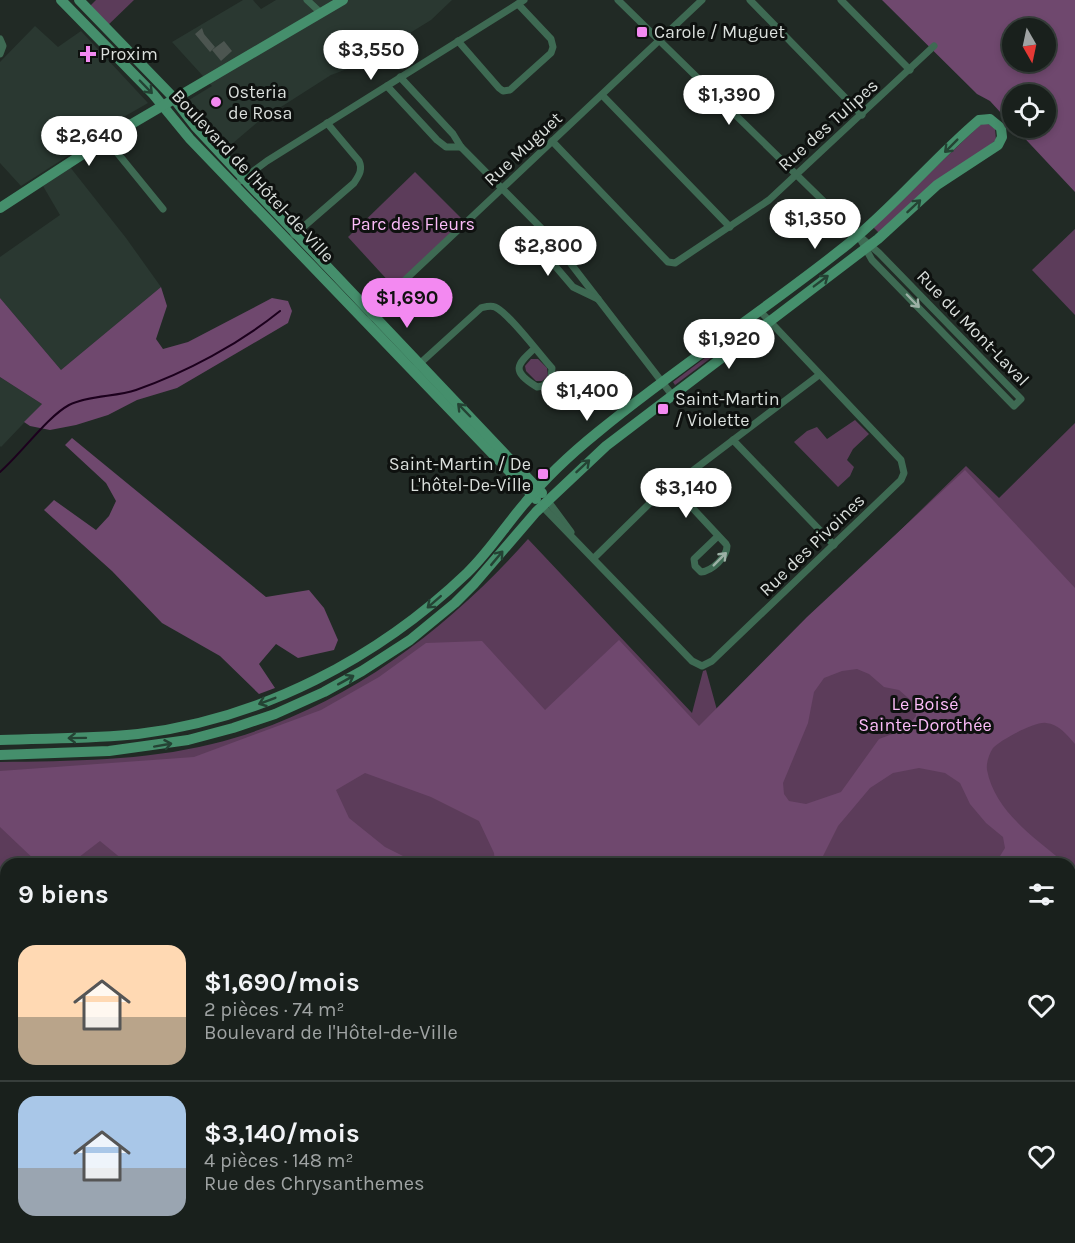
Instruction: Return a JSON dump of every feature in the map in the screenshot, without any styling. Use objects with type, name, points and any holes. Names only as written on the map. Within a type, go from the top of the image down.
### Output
[{"type":"street","name":"Boulevard de l'Hôtel-de-Ville","points":[[61,0],[163,105],[184,132],[240,181]]},
{"type":"street","name":"Boulevard de l'Hôtel-de-Ville","points":[[79,0],[174,99],[240,181],[535,491],[580,543]]},
{"type":"street","points":[[308,0],[321,13]]},
{"type":"street","points":[[0,208],[106,139],[343,0]]},
{"type":"street","points":[[618,0],[868,246]]},
{"type":"street","name":"Rue Muguet","points":[[370,318],[406,279],[702,0]]},
{"type":"street","points":[[750,0],[862,115]]},
{"type":"street","points":[[841,0],[910,70]]},
{"type":"street","points":[[240,181],[327,123],[400,77],[458,41],[521,2],[551,39],[553,47],[551,53],[510,90],[503,91],[458,41]]},
{"type":"street","points":[[104,45],[113,36]]},
{"type":"street","points":[[0,54],[1,42]]},
{"type":"street","name":"Rue des Tulipes","points":[[552,141],[668,262],[675,263],[769,200],[934,46]]},
{"type":"street","points":[[121,61],[130,53]]},
{"type":"street","points":[[400,77],[453,134],[460,147],[551,238],[672,395]]},
{"type":"street","points":[[387,86],[437,140],[446,147],[460,147]]},
{"type":"street","points":[[602,95],[730,227]]},
{"type":"street","points":[[0,740],[81,738],[154,732],[231,714],[301,687],[360,655],[423,611],[474,567],[535,491],[598,432],[858,235],[979,120],[988,119],[997,124],[1002,132],[1000,143],[937,185],[868,246],[597,454],[545,504],[470,588],[438,618],[383,658],[306,700],[233,729],[168,744],[98,752],[0,754]]},
{"type":"street","points":[[292,237],[354,183],[360,175],[362,167],[359,161],[327,123]]},
{"type":"street","points":[[106,139],[163,208]]},
{"type":"street","points":[[551,238],[544,245],[544,253],[573,287],[598,299]]},
{"type":"street","name":"Rue du Mont-Laval","points":[[868,246],[1021,399],[1014,406],[872,260],[868,246]]},
{"type":"street","points":[[416,367],[481,308],[489,306],[501,311],[535,348],[552,368],[551,378],[543,386],[537,387],[519,371],[518,367],[519,362],[535,348]]},
{"type":"street","name":"Rue des Pivoines","points":[[580,543],[692,661],[702,666],[712,661],[901,480],[904,470],[899,458],[759,310]]},
{"type":"street","points":[[594,558],[632,520],[672,486],[819,375]]},
{"type":"street","points":[[733,440],[834,545]]},
{"type":"street","points":[[672,486],[718,536],[727,546],[727,553],[710,570],[701,572],[695,566],[694,559],[718,536]]},
{"type":"shaded area","points":[[243,0],[253,0],[261,9],[276,0],[452,0],[431,20],[358,65],[331,75],[259,121],[226,149],[188,104],[189,100],[212,86],[172,42]]},
{"type":"shaded area","points":[[35,26],[58,47],[81,31],[148,103],[112,124],[113,127],[21,186],[0,163],[0,62]]},
{"type":"shaded area","points":[[70,167],[161,287],[61,370],[0,298],[0,257],[60,215],[43,186]]},
{"type":"shaded area","points":[[0,377],[42,404],[1,447],[0,446]]},
{"type":"green space","points":[[96,0],[134,0],[105,28],[87,9]]},
{"type":"green space","points":[[882,0],[1075,0],[1075,192],[1024,138],[1056,138],[1056,84],[1002,84],[1002,114],[990,101],[977,94]]},
{"type":"green space","points":[[987,123],[995,129],[996,140],[879,233],[873,227],[980,125]]},
{"type":"green space","name":"Parc des Fleurs","points":[[415,172],[466,223],[406,279],[392,285],[348,237]]},
{"type":"green space","points":[[1075,229],[1075,315],[1032,270]]},
{"type":"green space","points":[[161,287],[167,306],[156,339],[163,349],[188,342],[272,298],[288,301],[292,311],[288,323],[177,388],[137,400],[108,415],[76,425],[50,430],[30,426],[24,422],[42,404],[0,377],[0,298],[61,370]]},
{"type":"green space","points":[[754,321],[756,324],[675,385],[673,382]]},
{"type":"green space","points":[[531,359],[538,359],[547,368],[548,376],[542,381],[536,381],[526,371],[525,366]]},
{"type":"green space","points":[[855,420],[869,434],[853,449],[847,460],[854,467],[850,476],[838,487],[794,442],[807,431],[817,427],[827,439]]},
{"type":"green space","name":"Le Boisé Sainte-Dorothée","points":[[1075,423],[1075,858],[0,858],[0,762],[107,759],[186,750],[258,730],[302,712],[345,691],[385,666],[424,637],[461,607],[528,539],[692,713],[703,671],[706,670],[717,710],[966,466],[999,498]]},
{"type":"green space","points":[[72,438],[266,597],[309,590],[324,608],[338,640],[334,650],[298,658],[276,644],[259,664],[275,688],[259,694],[220,656],[162,623],[112,571],[44,510],[54,500],[96,530],[109,516],[116,501],[106,483],[65,445]]},
{"type":"green space","name":"Le Boisé Sainte-Dorothée","points":[[965,470],[1075,588],[1075,744],[1059,728],[1041,723],[1003,740],[993,748],[987,762],[991,785],[998,799],[1018,823],[1059,858],[999,858],[1005,848],[1003,837],[986,823],[970,804],[960,783],[945,773],[919,768],[893,773],[870,788],[838,826],[822,858],[494,858],[479,821],[431,797],[365,773],[336,790],[349,818],[385,847],[407,858],[121,858],[100,841],[78,858],[33,858],[0,827],[0,771],[194,757],[321,710],[379,677],[426,643],[482,641],[545,710],[619,640],[699,726],[807,617]],"holes":[[[857,669],[869,674],[884,687],[899,690],[914,703],[916,716],[906,729],[879,739],[841,792],[806,804],[789,801],[784,794],[783,783],[808,723],[814,692],[824,678],[842,671]]]},
{"type":"building","points":[[202,28],[215,47],[210,52],[195,34]]},
{"type":"building","points":[[224,41],[232,51],[221,61],[212,50]]},
{"type":"waterway","points":[[0,472],[52,418],[69,405],[85,399],[136,390],[174,375],[230,346],[280,311]]},
{"type":"place","name":"Carole / Muguet","points":[[642,32]]},
{"type":"place","name":"Proxim","points":[[88,54]]},
{"type":"place","name":"Osteria de Rosa","points":[[216,102]]},
{"type":"place","name":"Saint-Martin / Violette","points":[[663,409]]},
{"type":"place","name":"Saint-Martin / De L'hôtel-De-Ville","points":[[543,474]]}]
